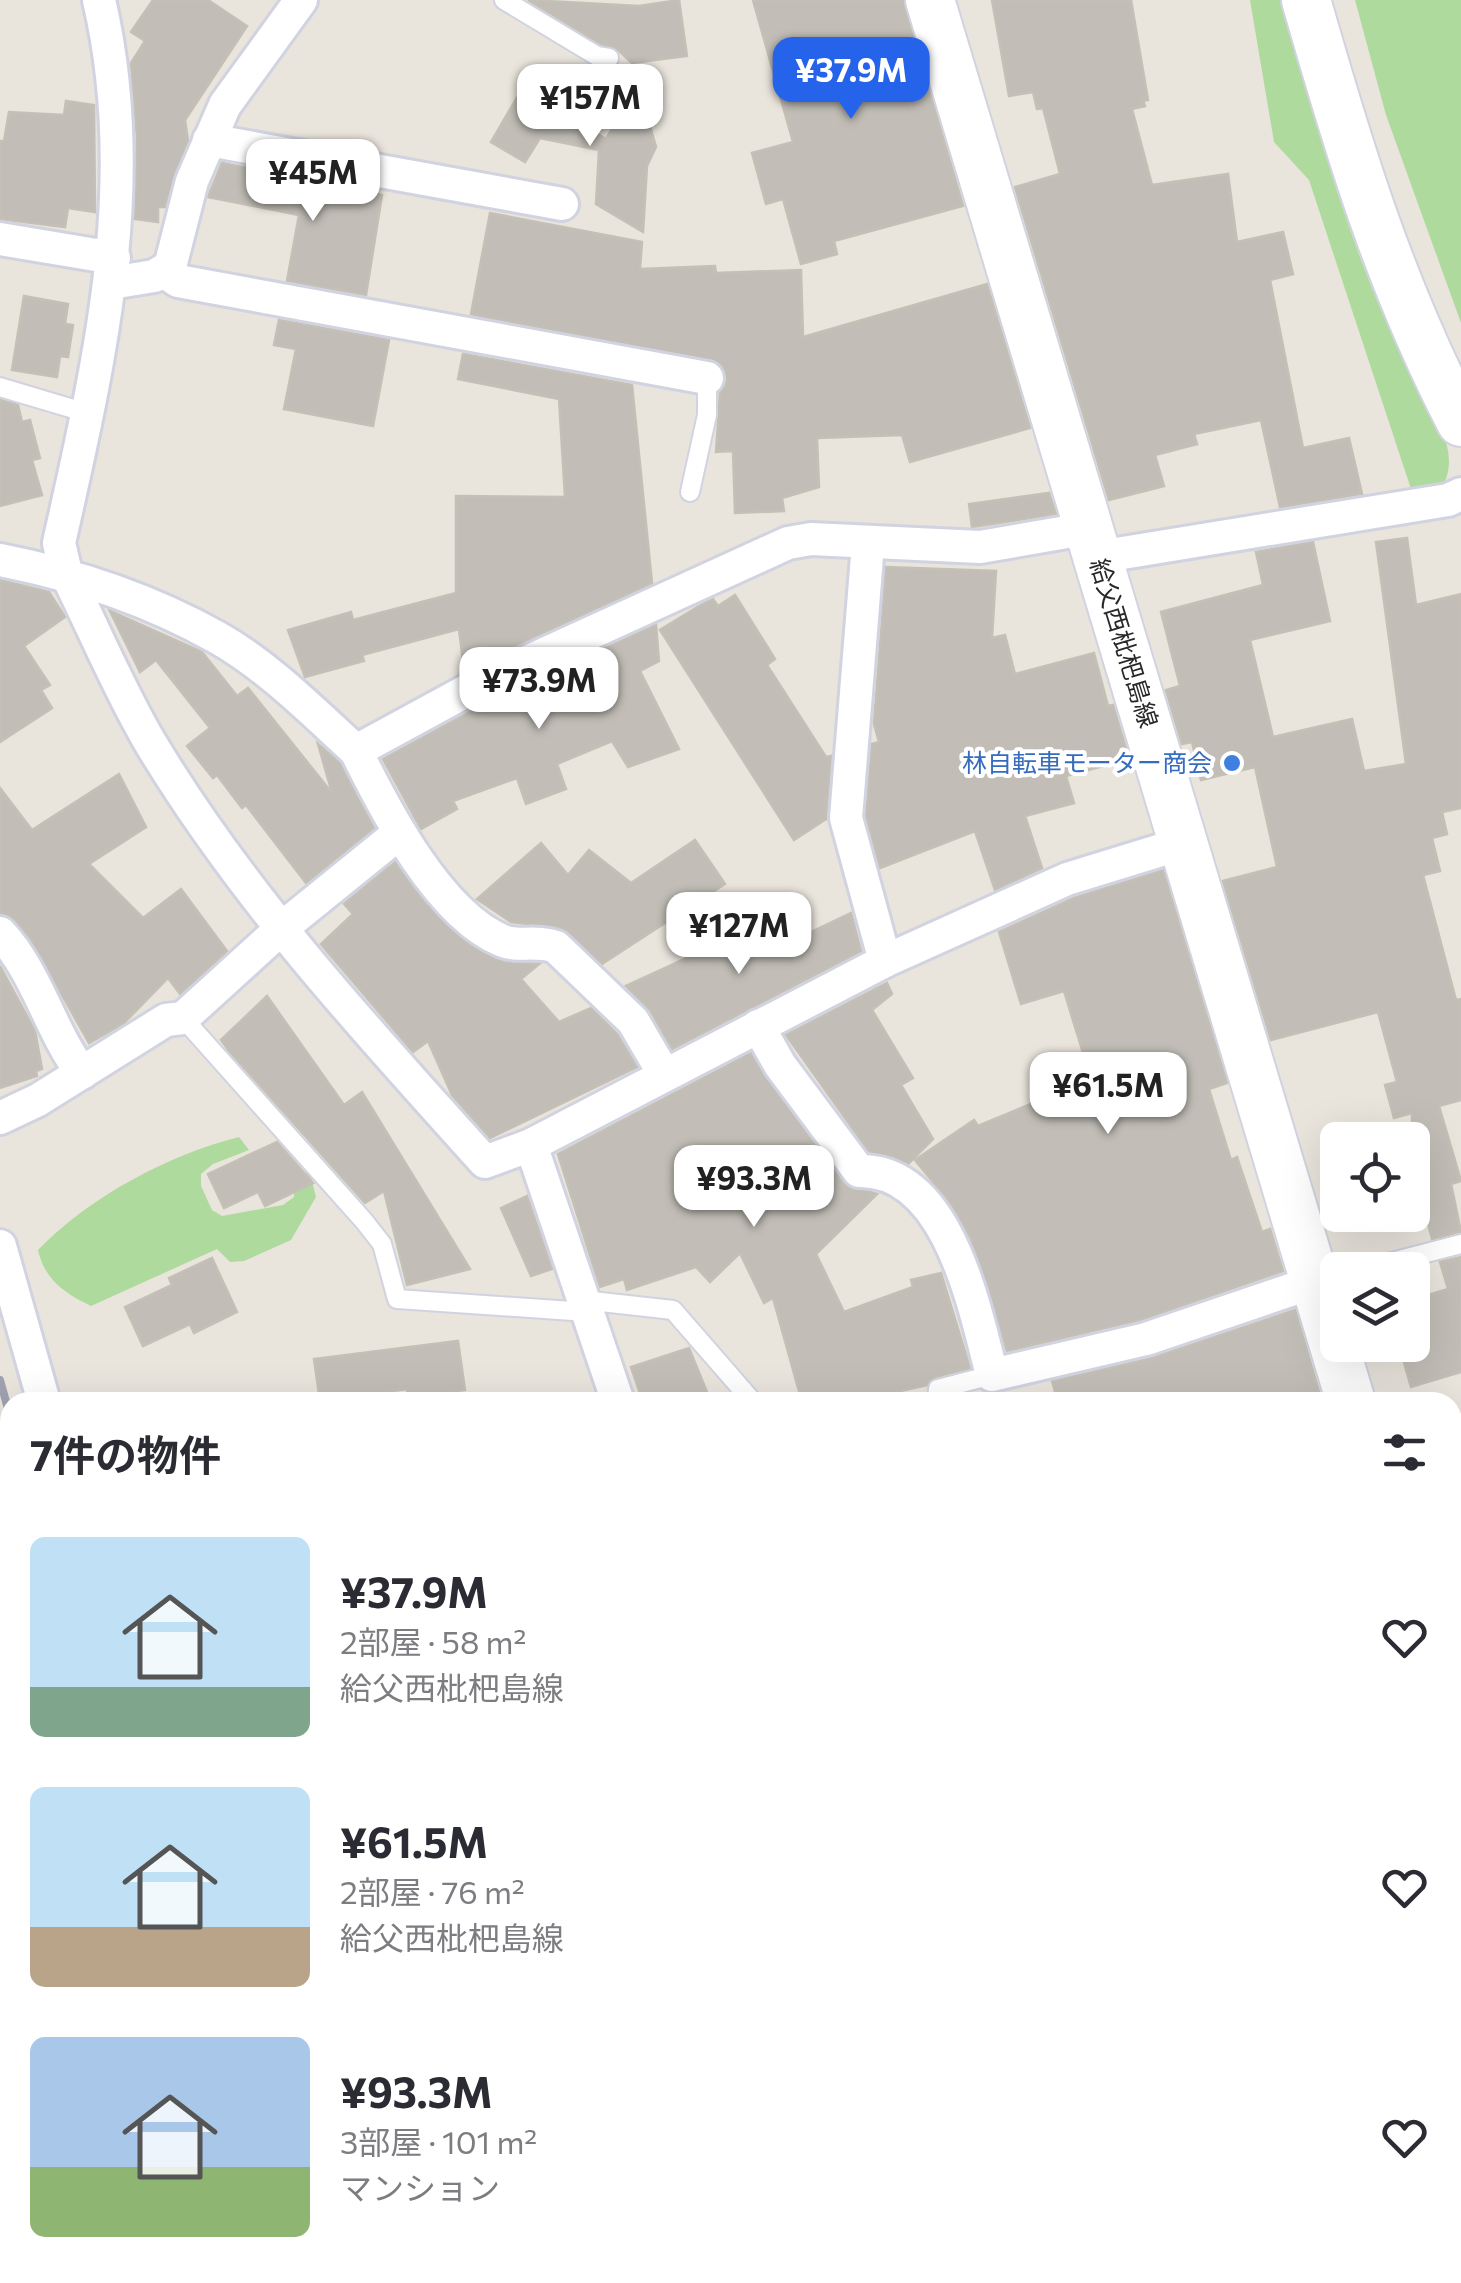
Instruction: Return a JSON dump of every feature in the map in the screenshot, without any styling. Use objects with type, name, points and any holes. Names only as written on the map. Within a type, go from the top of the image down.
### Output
[{"type":"main road","name":"給父西枇杷島線","points":[[930,0],[1184,844],[1320,1261]]},
{"type":"main road","points":[[1306,0],[1364,202],[1417,336],[1461,422]]},
{"type":"main road","name":"給父西枇杷島線","points":[[1343,1362],[1349,1392]]},
{"type":"street","points":[[99,0],[113,104],[119,206],[113,270],[59,543],[66,572],[150,743],[282,928],[362,1026],[485,1162],[531,1146],[885,961],[1067,879],[1184,844]]},
{"type":"street","points":[[0,238],[113,270],[163,271],[170,267],[192,180],[225,105],[301,0]]},
{"type":"street","points":[[210,140],[562,204]]},
{"type":"street","points":[[163,271],[178,281],[707,378]]},
{"type":"street","points":[[356,752],[481,683],[788,543],[811,538],[980,548],[1094,542],[1448,500],[1461,494]]},
{"type":"street","points":[[868,544],[846,818],[885,961]]},
{"type":"street","points":[[0,560],[66,572],[220,639],[263,669],[356,752],[398,834],[483,930],[507,944],[539,941],[556,947],[633,1020],[664,1074]]},
{"type":"street","points":[[0,1118],[166,1020],[183,1018],[282,928],[398,834]]},
{"type":"street","points":[[0,933],[23,958],[64,1048],[82,1073]]},
{"type":"street","points":[[758,1026],[780,1065],[859,1170],[898,1176],[919,1191],[969,1289],[992,1375],[1146,1339],[1320,1281]]},
{"type":"street","points":[[531,1146],[615,1392]]},
{"type":"street","points":[[0,1246],[41,1392]]},
{"type":"lane","points":[[504,0],[598,56],[609,58]]},
{"type":"lane","points":[[690,492],[707,415],[707,378]]},
{"type":"lane","points":[[0,387],[86,413]]},
{"type":"lane","points":[[183,1018],[382,1244],[397,1300],[672,1310],[744,1392]]},
{"type":"lane","points":[[1430,1252],[1461,1244]]},
{"type":"lane","points":[[938,1392],[992,1375]]},
{"type":"green space","points":[[1250,0],[1284,0],[1357,249],[1448,450],[1442,488],[1413,495],[1309,180],[1274,142]]},
{"type":"green space","points":[[1355,0],[1461,0],[1461,323],[1386,115]]},
{"type":"green space","points":[[239,1137],[249,1150],[213,1164],[201,1174],[201,1186],[212,1210],[222,1216],[283,1205],[294,1197],[294,1171],[310,1173],[316,1197],[291,1240],[244,1261],[230,1262],[217,1249],[91,1306],[51,1277],[38,1250],[81,1213],[158,1167]]},
{"type":"building","points":[[153,0],[208,0],[247,26],[185,120],[188,141],[165,207],[158,207],[158,222],[135,219],[137,137],[131,63],[145,41],[131,32]]},
{"type":"building","points":[[528,0],[639,6],[679,0],[687,56],[632,63],[616,48],[601,44]]},
{"type":"building","points":[[753,0],[903,0],[963,206],[834,241],[837,254],[801,264],[783,199],[766,204],[752,153],[793,142]]},
{"type":"building","points":[[992,0],[1131,0],[1148,100],[1143,101],[1145,106],[1132,109],[1152,185],[1228,174],[1237,242],[1283,232],[1293,274],[1270,280],[1303,448],[1349,438],[1362,494],[1280,507],[1261,420],[1194,434],[1197,444],[1155,455],[1164,486],[1109,500],[1015,187],[1060,174],[1043,108],[1037,109],[1033,92],[1009,96]]},
{"type":"building","points":[[638,85],[656,147],[647,166],[643,232],[596,204],[599,150],[540,138],[525,162],[491,142],[522,89],[606,139]]},
{"type":"building","points":[[66,101],[94,105],[95,212],[68,208],[65,227],[0,219],[0,141],[4,141],[9,112],[64,115]]},
{"type":"building","points":[[222,163],[382,195],[366,295],[287,281],[299,215],[208,197]]},
{"type":"building","points":[[490,213],[642,242],[640,269],[715,266],[716,273],[801,270],[803,337],[987,284],[1030,428],[910,462],[902,435],[817,438],[819,487],[782,498],[784,511],[735,513],[733,451],[716,452],[720,393],[727,381],[721,364],[471,314]]},
{"type":"building","points":[[24,296],[68,304],[65,324],[73,325],[68,357],[60,356],[57,377],[12,370]]},
{"type":"building","points":[[279,320],[389,340],[373,426],[284,409],[296,349],[274,345]]},
{"type":"building","points":[[463,354],[632,385],[652,583],[464,670],[459,629],[362,655],[364,661],[305,677],[288,630],[351,612],[353,620],[456,593],[456,496],[565,497],[559,399],[458,379]]},
{"type":"building","points":[[0,400],[18,405],[22,422],[30,420],[40,458],[32,460],[42,495],[0,506]]},
{"type":"building","points":[[1049,493],[1056,514],[972,527],[969,504]]},
{"type":"building","points":[[1407,538],[1416,605],[1461,594],[1461,808],[1442,812],[1447,834],[1432,838],[1440,871],[1423,875],[1456,1000],[1461,999],[1461,1100],[1439,1106],[1461,1181],[1451,1184],[1461,1232],[1432,1239],[1430,1122],[1412,1122],[1412,1113],[1394,1118],[1385,1085],[1397,1082],[1378,1012],[1271,1040],[1223,881],[1277,867],[1255,767],[1201,780],[1192,742],[1182,744],[1166,690],[1180,686],[1161,612],[1263,585],[1256,552],[1313,542],[1330,621],[1250,640],[1273,737],[1352,719],[1364,771],[1406,764],[1376,542]]},
{"type":"building","points":[[886,567],[996,571],[992,638],[1005,635],[1015,674],[1094,653],[1108,706],[1113,705],[1129,759],[1066,776],[1074,803],[1025,816],[1042,868],[995,890],[975,831],[880,868],[866,816],[872,744],[879,742],[874,724]]},
{"type":"building","points":[[0,580],[49,592],[65,617],[24,646],[50,685],[41,690],[52,708],[0,742]]},
{"type":"building","points":[[735,595],[775,659],[767,665],[826,757],[831,756],[826,819],[794,840],[660,630],[713,599],[718,606]]},
{"type":"building","points":[[110,611],[202,652],[237,696],[248,688],[332,793],[318,744],[340,763],[374,828],[306,883],[246,805],[242,808],[217,775],[213,778],[187,746],[210,728],[156,660],[140,672]]},
{"type":"building","points":[[656,625],[659,661],[640,671],[679,749],[628,767],[612,741],[557,764],[566,789],[526,804],[517,778],[453,801],[457,809],[421,829],[383,759],[490,701]]},
{"type":"building","points":[[119,774],[146,827],[89,864],[143,918],[181,889],[227,951],[180,994],[168,978],[124,1023],[89,1043],[30,938],[15,920],[0,913],[0,788],[32,830]]},
{"type":"building","points":[[695,840],[725,884],[602,964],[562,928],[511,922],[477,899],[541,843],[568,875],[589,850],[631,883]]},
{"type":"building","points":[[395,862],[421,898],[467,943],[503,962],[539,964],[521,979],[559,1022],[591,1008],[617,1034],[637,1067],[490,1138],[452,1095],[428,1041],[413,1052],[321,944],[353,914],[344,904]]},
{"type":"building","points":[[1163,870],[1227,1083],[1209,1089],[1231,1160],[1237,1157],[1262,1232],[1270,1229],[1283,1271],[1140,1320],[1007,1351],[971,1239],[951,1204],[915,1160],[974,1120],[978,1126],[1091,1079],[1064,991],[1021,1004],[999,932],[1074,898]]},
{"type":"building","points":[[851,913],[861,951],[672,1049],[650,1010],[626,986],[765,922],[774,938],[780,936],[784,945]]},
{"type":"building","points":[[0,966],[35,1031],[42,1069],[36,1071],[37,1076],[0,1088]]},
{"type":"building","points":[[887,983],[892,994],[872,1010],[913,1078],[901,1085],[933,1139],[908,1164],[870,1153],[786,1035]]},
{"type":"building","points":[[267,996],[344,1105],[362,1092],[470,1269],[407,1285],[384,1191],[365,1203],[229,1051],[221,1040]]},
{"type":"building","points":[[751,1053],[843,1183],[877,1194],[816,1254],[844,1312],[913,1287],[911,1280],[941,1273],[970,1368],[896,1392],[799,1392],[773,1298],[764,1303],[740,1253],[710,1282],[696,1267],[627,1290],[624,1279],[600,1287],[558,1154]]},
{"type":"building","points":[[277,1142],[313,1183],[265,1206],[258,1192],[224,1208],[208,1174]]},
{"type":"building","points":[[527,1196],[552,1269],[531,1276],[501,1208]]},
{"type":"building","points":[[1461,1257],[1461,1372],[1411,1387],[1404,1362],[1430,1362],[1430,1294],[1448,1289],[1440,1262]]},
{"type":"building","points":[[212,1258],[237,1312],[194,1333],[190,1324],[143,1346],[125,1307],[172,1285],[169,1278]]},
{"type":"building","points":[[1295,1310],[1319,1392],[1055,1392],[1052,1381],[1152,1358]]},
{"type":"building","points":[[458,1341],[465,1390],[319,1392],[314,1359]]},
{"type":"building","points":[[689,1348],[707,1392],[640,1392],[631,1367]]},
{"type":"railway","points":[[0,1380],[3,1392]]},
{"type":"place","name":"林自転車モーター商会","points":[[1232,763]]}]
